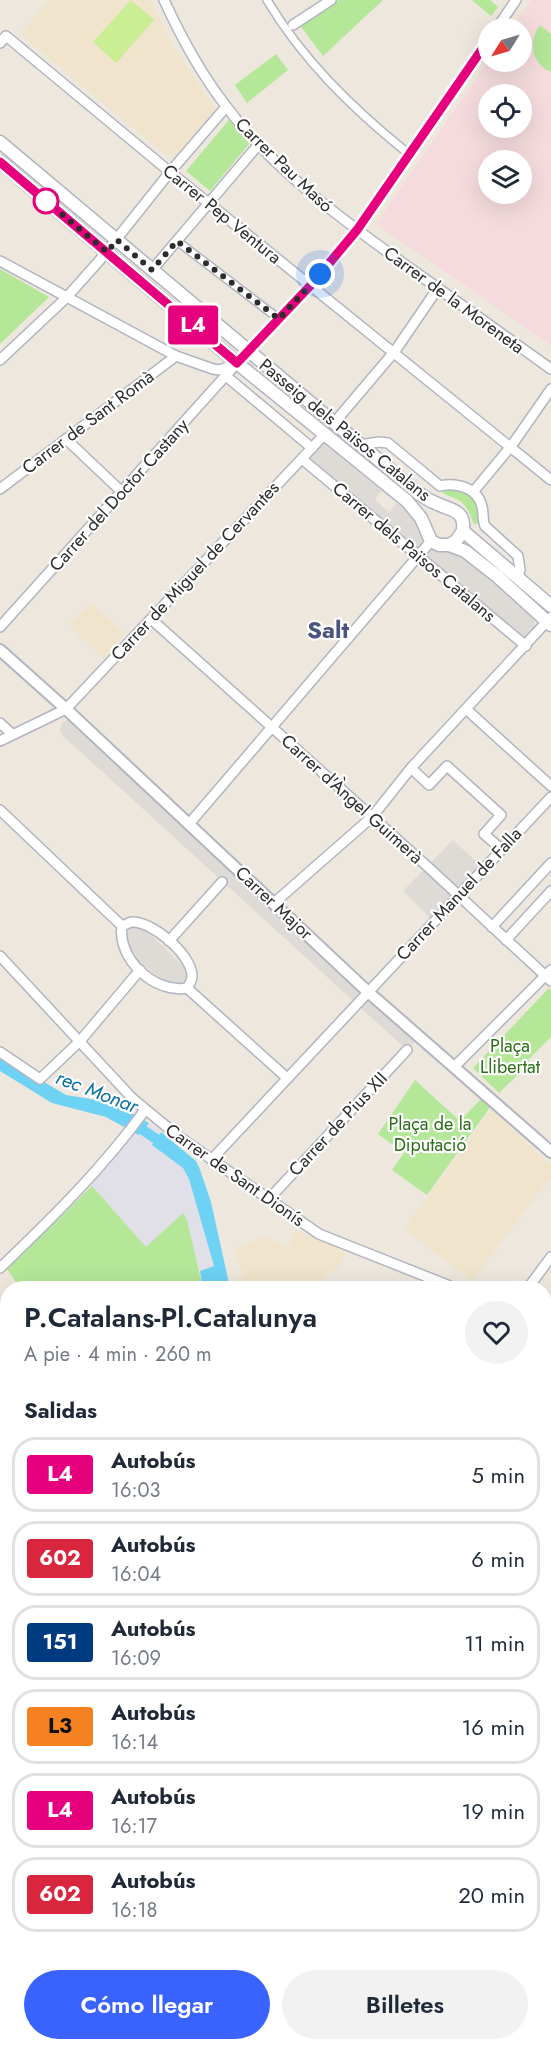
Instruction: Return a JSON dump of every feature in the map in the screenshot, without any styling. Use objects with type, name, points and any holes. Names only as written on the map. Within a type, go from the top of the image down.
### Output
[{"type":"main road","name":"Passeig dels Països Catalans","points":[[0,142],[418,493],[443,507],[452,508],[462,521],[463,531],[551,606]]},
{"type":"main road","points":[[0,162],[237,363],[407,501],[426,526],[431,541],[465,551],[550,621]]},
{"type":"main road","name":"Passeig dels Països Catalans","points":[[426,526],[431,515],[443,507]]},
{"type":"main road","points":[[449,545],[456,541],[463,531]]},
{"type":"street","name":"Carrer Pau Masó","points":[[164,0],[191,54],[226,107],[259,144],[304,187],[357,230]]},
{"type":"street","points":[[267,0],[296,43],[332,84],[364,117],[404,150]]},
{"type":"street","points":[[292,25],[331,0]]},
{"type":"street","points":[[504,18],[516,0]]},
{"type":"street","name":"Carrer Pep Ventura","points":[[3,40],[209,203],[551,480]]},
{"type":"street","name":"Carrer del Doctor Castany","points":[[0,627],[237,363],[311,285],[357,230],[478,55]]},
{"type":"street","points":[[0,360],[66,298],[107,252],[170,172],[226,107]]},
{"type":"street","points":[[152,270],[259,144]]},
{"type":"street","name":"Carrer de la Moreneta","points":[[357,230],[551,369]]},
{"type":"street","points":[[177,241],[279,319]]},
{"type":"street","points":[[0,261],[176,356],[220,370],[237,363]]},
{"type":"street","points":[[334,423],[393,353],[438,288]]},
{"type":"street","name":"Carrer de Sant Romà","points":[[0,489],[176,356]]},
{"type":"street","points":[[226,376],[312,448]]},
{"type":"street","points":[[474,492],[511,446],[551,389]]},
{"type":"street","name":"Carrer de Miguel de Cervantes","points":[[66,709],[325,434]]},
{"type":"street","points":[[66,439],[122,492]]},
{"type":"street","points":[[360,445],[388,443],[440,486],[458,485],[474,492],[483,508],[485,526],[518,556],[520,570],[518,577]]},
{"type":"street","name":"Carrer dels Països Catalans","points":[[302,459],[526,646]]},
{"type":"street","points":[[189,824],[431,541]]},
{"type":"street","name":"Carrer d'Àngel Guimerà","points":[[151,619],[458,894],[506,940],[549,976]]},
{"type":"street","points":[[274,903],[372,817],[411,768],[550,621]]},
{"type":"street","name":"Carrer Major","points":[[0,650],[367,991],[551,1152]]},
{"type":"street","points":[[0,741],[66,709]]},
{"type":"street","points":[[466,709],[551,786]]},
{"type":"street","points":[[0,723],[12,735]]},
{"type":"street","points":[[411,768],[429,785],[447,766],[501,815],[483,834],[501,849]]},
{"type":"street","name":"Carrer Manuel de Falla","points":[[212,1158],[551,797]]},
{"type":"street","points":[[0,810],[122,926]]},
{"type":"street","points":[[492,927],[551,863]]},
{"type":"street","points":[[169,941],[222,882]]},
{"type":"street","points":[[506,940],[551,891]]},
{"type":"street","points":[[131,922],[141,922],[159,932],[169,941],[191,968],[191,982],[187,988],[179,990],[163,986],[141,970],[123,947],[120,936],[122,926],[131,922]]},
{"type":"street","name":"Carrer de Sant Dionís","points":[[0,956],[144,1112],[319,1234],[437,1281]]},
{"type":"street","points":[[0,1052],[40,1079],[80,1041],[141,970]]},
{"type":"street","points":[[453,1067],[549,976]]},
{"type":"street","points":[[187,988],[287,1078]]},
{"type":"street","name":"Carrer de Pius XII","points":[[269,1199],[407,1050]]},
{"type":"street","points":[[0,1268],[111,1156],[144,1112]]},
{"type":"street","points":[[533,1281],[551,1257]]},
{"type":"shaded area","points":[[49,0],[151,0],[169,39],[215,109],[175,157],[170,153],[167,156],[20,34]]},
{"type":"shaded area","points":[[531,0],[551,0],[551,345],[376,224],[481,72],[532,72],[532,18],[518,18]]},
{"type":"shaded area","points":[[328,443],[348,457],[413,514],[423,540],[423,544],[417,551],[311,463],[308,458],[320,444]],"holes":[[[381,491],[397,503],[389,512],[375,500]]]},
{"type":"shaded area","points":[[429,549],[454,553],[472,562],[535,619],[534,629],[526,639],[522,639],[427,560],[423,553]]},
{"type":"shaded area","points":[[91,603],[125,634],[103,658],[69,626]]},
{"type":"shaded area","points":[[70,718],[416,1040],[407,1050],[61,734],[62,723]]},
{"type":"shaded area","points":[[453,840],[483,868],[433,921],[403,891]]},
{"type":"shaded area","points":[[137,927],[149,933],[184,967],[187,976],[185,983],[176,985],[165,982],[141,963],[126,942],[126,933],[131,928]]},
{"type":"shaded area","points":[[491,1110],[551,1165],[551,1177],[472,1281],[404,1229]]},
{"type":"shaded area","points":[[140,1117],[161,1132],[152,1145],[183,1168],[189,1179],[214,1267],[200,1271],[183,1213],[146,1247],[87,1180]]},
{"type":"shaded area","points":[[296,1230],[328,1245],[330,1242],[345,1252],[335,1272],[330,1271],[324,1281],[237,1281],[244,1277],[234,1250],[264,1236],[288,1247]]},
{"type":"green space","points":[[131,0],[154,20],[116,63],[93,42]]},
{"type":"green space","points":[[339,0],[383,0],[323,56],[299,24]]},
{"type":"green space","points":[[472,0],[490,0],[498,7],[491,16]]},
{"type":"green space","points":[[540,25],[551,34],[551,72],[539,64],[534,52],[534,38]]},
{"type":"green space","points":[[276,54],[288,70],[247,103],[235,85]]},
{"type":"green space","points":[[229,120],[249,144],[210,191],[186,171]]},
{"type":"green space","points":[[0,269],[49,297],[0,344]]},
{"type":"green space","points":[[444,488],[467,493],[476,500],[479,523],[474,524],[467,509],[460,501],[441,491]]},
{"type":"green space","name":"Plaça Llibertat","points":[[549,988],[551,990],[551,1037],[528,1060],[530,1063],[499,1093],[473,1068]]},
{"type":"green space","name":"Plaça de la Diputació","points":[[415,1080],[460,1121],[482,1098],[491,1106],[427,1195],[392,1170],[404,1153],[378,1134]]},
{"type":"green space","points":[[92,1186],[146,1247],[183,1213],[187,1220],[201,1281],[15,1281],[7,1269]]},
{"type":"water","points":[[0,1056],[66,1095],[114,1103],[149,1123],[139,1135],[106,1117],[52,1103],[0,1071]]},
{"type":"water","points":[[161,1132],[196,1161],[211,1202],[228,1281],[202,1281],[200,1271],[214,1266],[189,1179],[183,1168],[152,1145]]},
{"type":"waterway","name":"rec Monar","points":[[131,1122],[168,1147]]},
{"type":"bus line","name":"L4","points":[[0,162],[237,363],[311,285],[357,230],[478,55]]},
{"type":"district","name":"Salt","points":[[328,629]]},
{"type":"route","points":[[46,201],[107,252],[117,240],[152,270],[177,241],[279,319],[320,274]]}]
